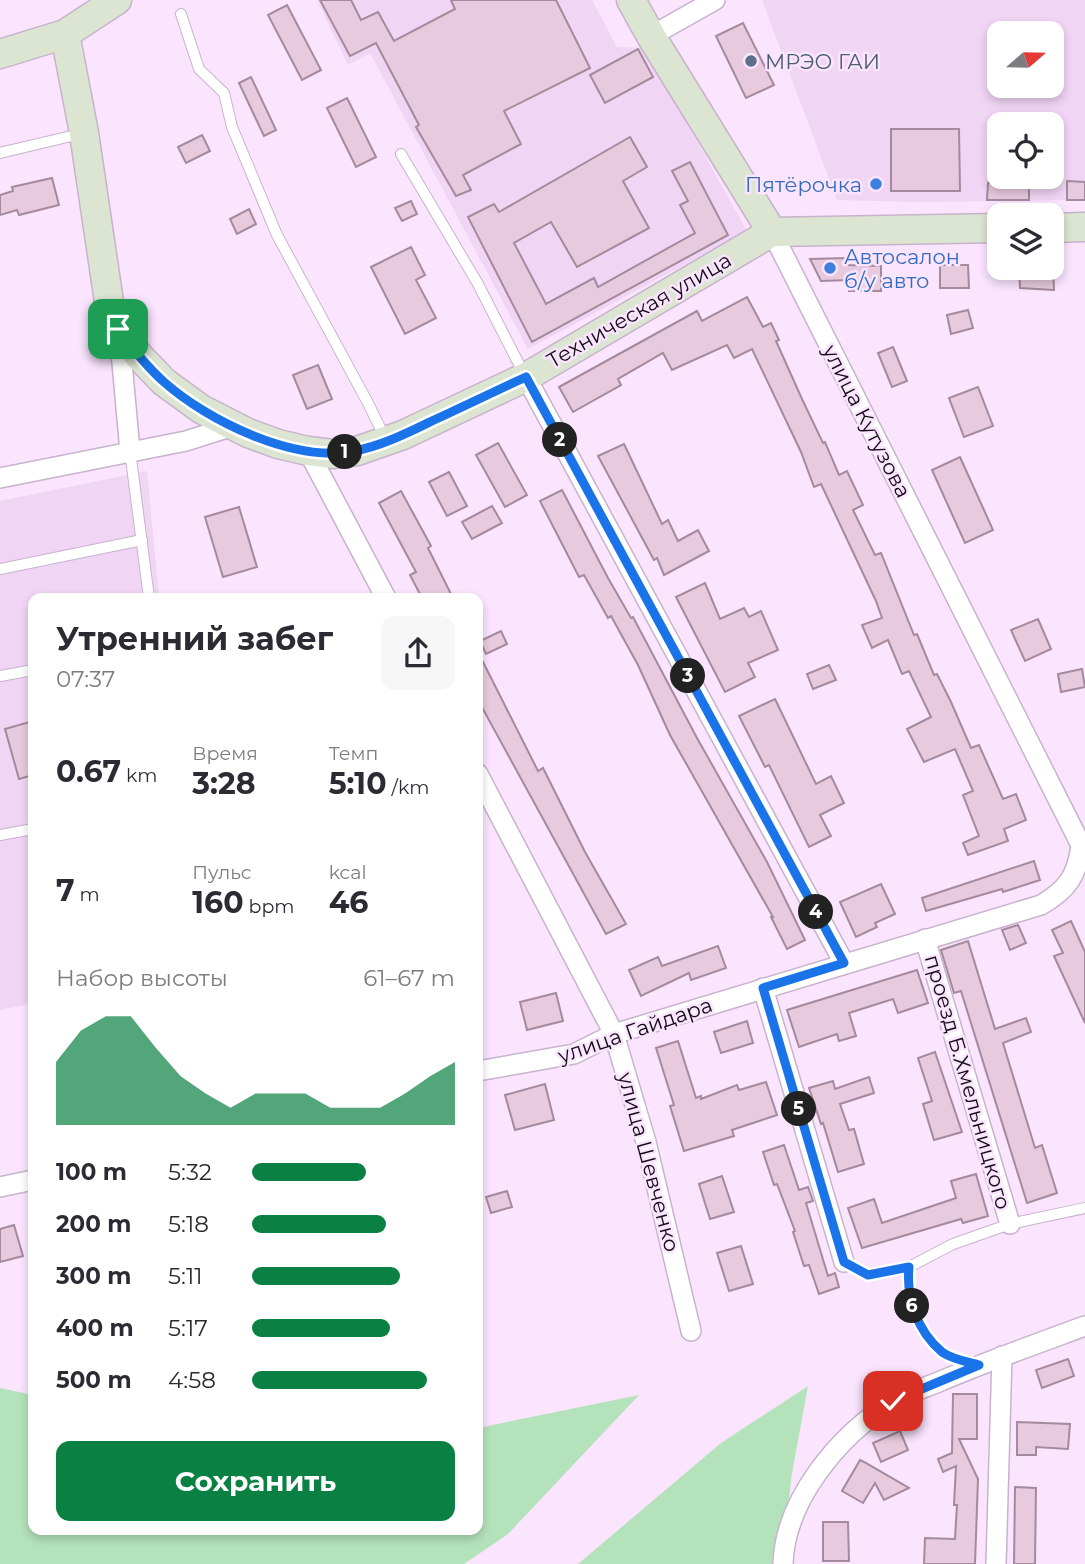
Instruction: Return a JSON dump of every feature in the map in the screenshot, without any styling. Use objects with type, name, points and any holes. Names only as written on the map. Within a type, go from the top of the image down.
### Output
[{"type":"main road","points":[[0,54],[65,34],[117,0]]},
{"type":"main road","name":"улица Кутузова","points":[[631,0],[772,232]]},
{"type":"main road","points":[[65,34],[84,133],[109,302],[118,329]]},
{"type":"main road","points":[[1064,228],[1085,227]]},
{"type":"main road","points":[[772,232],[987,228]]},
{"type":"main road","name":"Техническая улица","points":[[118,329],[164,382],[201,409],[233,426],[278,444],[308,451],[332,454],[356,451],[404,435],[526,377],[772,232]]},
{"type":"street","points":[[651,36],[715,0]]},
{"type":"street","name":"улица Кутузова","points":[[772,232],[1083,849]]},
{"type":"street","points":[[118,329],[130,451]]},
{"type":"street","points":[[526,377],[844,963]]},
{"type":"street","points":[[0,478],[186,441],[233,426]]},
{"type":"street","points":[[308,451],[383,593]]},
{"type":"street","name":"улица Шевченко","points":[[483,784],[614,1034],[646,1142],[691,1331]]},
{"type":"street","name":"улица Гайдара","points":[[483,1070],[574,1054],[614,1034],[1041,905],[1057,896],[1078,868],[1083,849]]},
{"type":"street","name":"проезд Б.Хмельницкого","points":[[925,939],[1010,1224]]},
{"type":"street","points":[[763,988],[844,1262]]},
{"type":"street","points":[[0,1187],[28,1181]]},
{"type":"street","points":[[783,1564],[783,1548],[795,1511],[815,1477],[852,1433],[893,1401],[1002,1356],[1085,1326]]},
{"type":"street","points":[[996,1564],[1002,1356]]},
{"type":"lane","points":[[181,13],[198,69],[224,93],[232,127],[277,235],[386,440]]},
{"type":"lane","points":[[0,153],[84,133]]},
{"type":"lane","points":[[401,154],[478,284],[526,377]]},
{"type":"lane","points":[[130,451],[148,593]]},
{"type":"lane","points":[[0,569],[142,540]]},
{"type":"lane","points":[[0,676],[28,671]]},
{"type":"lane","points":[[0,835],[28,830]]},
{"type":"lane","points":[[844,1262],[868,1275],[909,1267],[953,1244],[1010,1224],[1085,1208]]},
{"type":"path","points":[[909,1267],[907,1285],[913,1310],[928,1335],[943,1353],[979,1365]]},
{"type":"shaded area","points":[[317,0],[592,0],[617,47],[645,48],[747,231],[528,349],[370,53],[348,65]]},
{"type":"shaded area","points":[[762,0],[1085,0],[1085,200],[837,200]]},
{"type":"shaded area","points":[[147,471],[159,593],[28,593],[28,1004],[0,1010],[0,501]]},
{"type":"green space","points":[[808,1386],[792,1473],[781,1564],[578,1564],[721,1443]]},
{"type":"green space","points":[[0,1388],[28,1394],[28,1535],[483,1535],[483,1427],[639,1395],[508,1534],[464,1564],[0,1564]]},
{"type":"building","points":[[320,0],[351,0],[361,20],[378,12],[394,41],[455,9],[451,0],[556,0],[590,68],[504,111],[521,144],[463,175],[471,190],[456,196],[416,127],[419,125],[376,43],[350,56]]},
{"type":"building","points":[[287,5],[321,70],[302,80],[268,15]]},
{"type":"building","points":[[743,23],[774,85],[746,98],[716,36]]},
{"type":"building","points":[[638,49],[653,77],[605,103],[590,75]]},
{"type":"building","points":[[251,77],[276,130],[264,136],[239,83]]},
{"type":"building","points":[[347,98],[376,157],[356,167],[327,108]]},
{"type":"building","points":[[891,129],[959,129],[960,191],[891,191]]},
{"type":"building","points":[[202,135],[210,151],[186,163],[178,147]]},
{"type":"building","points":[[630,137],[647,167],[623,181],[649,228],[577,267],[551,222],[514,243],[546,304],[594,278],[598,287],[695,233],[680,205],[688,201],[672,171],[690,162],[728,235],[532,342],[468,217],[494,204],[499,212]]},
{"type":"building","points":[[52,178],[59,205],[19,215],[17,210],[0,215],[0,195],[13,191],[12,187]]},
{"type":"building","points":[[1067,181],[1085,182],[1085,200],[1067,200]]},
{"type":"building","points":[[988,189],[1029,189],[1029,200],[987,200]]},
{"type":"building","points":[[411,201],[417,214],[402,221],[395,208]]},
{"type":"building","points":[[249,209],[256,224],[237,234],[230,219]]},
{"type":"building","points":[[411,247],[425,275],[416,280],[436,318],[405,334],[371,267]]},
{"type":"building","points":[[846,258],[846,265],[881,266],[881,291],[849,291],[849,280],[821,281],[810,259]]},
{"type":"building","points":[[940,265],[968,265],[969,288],[940,288]]},
{"type":"building","points":[[1020,280],[1054,280],[1054,290],[1020,288]]},
{"type":"building","points":[[747,297],[763,327],[771,323],[779,340],[776,341],[839,475],[847,471],[863,505],[853,510],[875,555],[881,553],[914,635],[917,634],[934,675],[937,674],[971,748],[979,745],[1003,799],[1016,794],[1026,820],[1004,829],[1008,841],[968,855],[963,843],[979,836],[963,795],[973,791],[955,749],[924,762],[907,729],[931,717],[909,671],[902,674],[888,640],[872,648],[862,625],[882,618],[876,601],[821,484],[814,487],[801,452],[752,349],[734,358],[727,345],[672,370],[663,353],[618,379],[621,385],[573,412],[559,387],[697,311],[702,321]]},
{"type":"building","points":[[968,310],[973,328],[951,334],[947,315]]},
{"type":"building","points":[[893,347],[907,381],[892,387],[878,353]]},
{"type":"building","points":[[318,365],[332,399],[307,409],[293,375]]},
{"type":"building","points":[[978,387],[993,426],[964,437],[949,398]]},
{"type":"building","points":[[498,443],[527,495],[505,507],[476,455]]},
{"type":"building","points":[[624,444],[662,524],[668,520],[678,541],[698,530],[709,551],[664,575],[657,558],[654,560],[598,456]]},
{"type":"building","points":[[960,457],[993,530],[965,543],[932,470]]},
{"type":"building","points":[[449,472],[467,506],[447,516],[429,482]]},
{"type":"building","points":[[562,490],[608,578],[631,618],[633,617],[767,862],[805,940],[787,949],[773,917],[670,735],[638,665],[611,616],[608,618],[584,575],[579,577],[540,501]]},
{"type":"building","points":[[401,491],[431,546],[428,548],[450,593],[419,593],[410,575],[416,572],[379,503]]},
{"type":"building","points":[[492,506],[502,523],[472,539],[462,522]]},
{"type":"building","points":[[239,507],[257,567],[223,577],[205,517]]},
{"type":"building","points":[[705,583],[720,619],[744,608],[749,617],[761,611],[778,650],[748,663],[755,677],[725,692],[676,597]]},
{"type":"building","points":[[1038,619],[1051,649],[1025,661],[1011,630]]},
{"type":"building","points":[[501,631],[507,644],[486,654],[483,640]]},
{"type":"building","points":[[483,662],[538,771],[543,768],[585,852],[626,924],[606,934],[483,709]]},
{"type":"building","points":[[829,665],[836,680],[813,689],[807,674]]},
{"type":"building","points":[[1082,669],[1085,687],[1061,692],[1058,674]]},
{"type":"building","points":[[775,699],[816,784],[831,776],[844,803],[820,815],[831,836],[809,847],[769,765],[765,767],[739,716]]},
{"type":"building","points":[[28,722],[28,776],[19,779],[5,729]]},
{"type":"building","points":[[1034,861],[1040,880],[926,911],[922,898]]},
{"type":"building","points":[[881,884],[895,914],[875,923],[877,927],[856,937],[840,902]]},
{"type":"building","points":[[1071,921],[1085,952],[1085,1023],[1054,956],[1063,953],[1052,930]]},
{"type":"building","points":[[1018,925],[1026,943],[1010,950],[1002,930]]},
{"type":"building","points":[[968,941],[995,1029],[1026,1018],[1031,1032],[1003,1043],[1035,1148],[1042,1145],[1057,1193],[1027,1203],[961,991],[954,993],[941,950]]},
{"type":"building","points":[[718,946],[726,968],[691,980],[689,973],[641,996],[629,970],[658,957],[662,966]]},
{"type":"building","points":[[917,970],[928,1003],[898,1013],[893,999],[849,1013],[856,1036],[839,1041],[837,1034],[799,1047],[787,1010]]},
{"type":"building","points":[[556,993],[563,1021],[527,1030],[520,1002]]},
{"type":"building","points":[[747,1021],[753,1043],[721,1053],[714,1032]]},
{"type":"building","points":[[678,1041],[696,1098],[701,1096],[701,1099],[737,1085],[739,1090],[766,1082],[777,1115],[732,1130],[734,1136],[684,1151],[670,1106],[674,1105],[656,1048]]},
{"type":"building","points":[[935,1052],[962,1132],[934,1140],[923,1104],[932,1101],[918,1058]]},
{"type":"building","points":[[869,1077],[874,1093],[840,1104],[849,1130],[854,1129],[864,1164],[838,1172],[809,1088],[833,1081],[835,1089]]},
{"type":"building","points":[[545,1084],[554,1120],[515,1130],[505,1095]]},
{"type":"building","points":[[784,1145],[799,1190],[808,1187],[813,1201],[806,1203],[828,1276],[835,1273],[839,1287],[819,1294],[809,1265],[804,1266],[793,1232],[795,1231],[777,1184],[774,1185],[763,1152]]},
{"type":"building","points":[[976,1174],[988,1216],[963,1223],[961,1219],[862,1248],[848,1208],[874,1199],[882,1223],[956,1198],[951,1181]]},
{"type":"building","points":[[722,1176],[734,1212],[710,1219],[699,1184]]},
{"type":"building","points":[[507,1191],[512,1207],[491,1213],[486,1197]]},
{"type":"building","points":[[14,1225],[23,1256],[0,1262],[0,1229]]},
{"type":"building","points":[[741,1246],[753,1284],[729,1291],[717,1253]]},
{"type":"building","points":[[1068,1359],[1074,1376],[1042,1388],[1036,1370]]},
{"type":"building","points":[[953,1394],[977,1394],[977,1439],[959,1439],[978,1479],[975,1564],[924,1564],[925,1538],[955,1539],[956,1466],[943,1472],[938,1459],[952,1453]]},
{"type":"building","points":[[1017,1422],[1070,1424],[1068,1449],[1036,1447],[1036,1455],[1017,1455]]},
{"type":"building","points":[[900,1431],[908,1450],[881,1462],[873,1443]]},
{"type":"building","points":[[860,1460],[909,1488],[884,1500],[875,1483],[863,1503],[842,1491]]},
{"type":"building","points":[[1015,1487],[1036,1488],[1035,1564],[1014,1564]]},
{"type":"building","points":[[823,1522],[848,1522],[849,1561],[823,1561]]},
{"type":"place","name":"МРЭО ГАИ","points":[[751,61]]},
{"type":"place","name":"Пятёрочка","points":[[876,184]]},
{"type":"place","name":"Автосалон б/у авто","points":[[830,268]]},
{"type":"route","points":[[118,329],[164,382],[201,409],[248,433],[278,444],[332,454],[356,451],[404,435],[526,377],[844,963],[763,988],[844,1262],[868,1275],[909,1267],[907,1285],[913,1310],[928,1335],[943,1353],[979,1365],[893,1401]]}]
